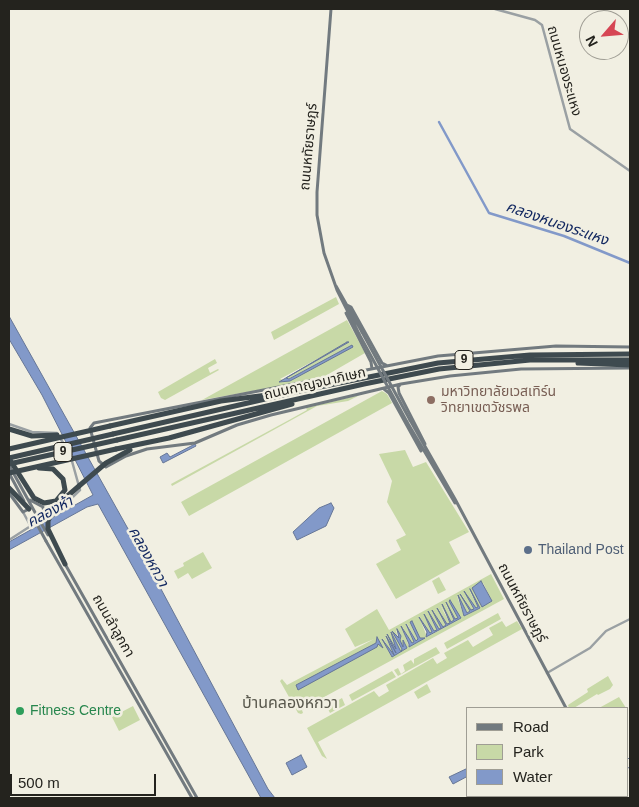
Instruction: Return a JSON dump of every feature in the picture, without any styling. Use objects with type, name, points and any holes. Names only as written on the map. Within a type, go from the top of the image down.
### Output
[{"type":"highway","name":"ถนนกาญจนาภิเษก","points":[[9,458],[408,368],[530,354],[630,354]]},
{"type":"highway","points":[[557,360],[630,366]]},
{"type":"highway","name":"ถนนกาญจนาภิเษก","points":[[9,465],[373,382],[439,369],[508,362],[630,360]]},
{"type":"highway","points":[[9,429],[23,435],[41,437],[91,427],[110,426],[221,401],[300,391]]},
{"type":"highway","points":[[9,474],[228,423],[309,398]]},
{"type":"highway","points":[[9,449],[91,427]]},
{"type":"highway","points":[[45,517],[106,463],[130,450],[152,442]]},
{"type":"highway","points":[[9,458],[34,498],[46,504],[56,501],[62,495],[65,485],[62,477],[55,470],[49,468],[23,470]]},
{"type":"highway","points":[[9,488],[26,510]]},
{"type":"highway","points":[[65,564],[48,529],[49,519],[53,511],[66,498]]},
{"type":"main road","name":"ถนนหทัยราษฎร์","points":[[331,9],[317,206],[324,253],[336,286],[346,305],[565,707]]},
{"type":"main road","points":[[346,305],[352,307],[378,355],[387,366]]},
{"type":"main road","points":[[346,305],[370,359],[372,369]]},
{"type":"main road","points":[[630,347],[556,346],[481,351],[387,366],[91,427],[94,449],[100,464],[106,468],[126,456],[142,450],[196,442],[237,425],[271,415],[401,384],[450,376],[522,369],[630,366]]},
{"type":"main road","points":[[370,359],[376,359],[378,355]]},
{"type":"main road","points":[[401,384],[398,387],[399,394],[431,461]]},
{"type":"main road","points":[[382,388],[389,393],[418,447],[431,461]]},
{"type":"main road","name":"ถนนลำลูกกา","points":[[9,465],[25,494],[46,541],[192,798]]},
{"type":"main road","name":"ถนนลำลูกกา","points":[[9,474],[26,510],[35,516],[65,564],[197,798]]},
{"type":"main road","points":[[9,493],[26,510]]},
{"type":"main road","points":[[25,494],[31,501],[42,506],[45,517]]},
{"type":"main road","points":[[35,516],[36,508],[39,507],[42,509],[45,517]]},
{"type":"street","name":"ถนนหนองระแหง","points":[[494,9],[535,20],[542,25],[570,129],[630,171]]},
{"type":"street","points":[[9,424],[32,432],[57,433],[70,454],[80,490],[45,517],[9,540]]},
{"type":"street","points":[[26,510],[30,525]]},
{"type":"street","points":[[547,673],[590,648],[606,631],[630,619]]},
{"type":"green space","points":[[336,297],[339,304],[274,340],[271,332]]},
{"type":"green space","points":[[347,320],[365,353],[320,379],[202,400]],"holes":[[[349,342],[286,378],[289,379],[352,346],[290,381],[280,379]]]},
{"type":"green space","points":[[215,359],[217,363],[208,368],[210,373],[219,370],[165,400],[161,398],[158,392]]},
{"type":"green space","points":[[382,391],[387,394],[392,403],[189,516],[181,502]]},
{"type":"green space","points":[[360,395],[348,401],[317,406],[172,486],[171,484],[307,410],[306,408]]},
{"type":"green space","points":[[405,450],[413,467],[426,462],[469,532],[449,542],[460,563],[396,599],[376,564],[401,550],[396,540],[406,535],[387,502],[392,481],[379,454]]},
{"type":"green space","points":[[203,552],[212,568],[192,579],[188,573],[178,579],[174,571],[184,566],[183,563]]},
{"type":"green space","points":[[491,574],[504,599],[326,696],[302,710],[303,713],[298,713],[280,681],[282,679],[287,685],[374,639],[355,647],[345,629],[377,609],[389,630]],"holes":[[[483,583],[492,601],[482,606],[473,590]],[[469,590],[480,608],[464,616],[457,596],[467,613],[470,611],[461,594],[471,610],[474,610],[465,592],[476,609],[478,607]],[[449,601],[461,618],[427,637],[419,616],[430,634],[432,632],[424,614],[434,631],[437,630],[428,612],[439,629],[441,628],[433,610],[442,627],[446,625],[438,608],[447,624],[450,623],[440,605],[451,622],[454,621],[445,602],[455,620],[458,618]],[[410,622],[420,639],[425,638],[409,647],[402,626],[411,643],[414,642],[407,624],[416,641],[418,640]],[[396,630],[401,637],[400,640],[403,648],[403,640],[407,648],[401,651],[402,649],[392,631],[398,639]],[[391,632],[401,652],[391,656],[383,638],[392,655],[394,654],[385,636],[396,653],[387,635],[396,649]]]},
{"type":"green space","points":[[439,577],[446,590],[438,594],[432,581]]},
{"type":"green space","points":[[498,613],[501,619],[447,649],[444,643]]},
{"type":"green space","points":[[502,621],[506,627],[517,621],[522,629],[318,742],[327,759],[322,756],[307,728],[374,691],[379,697],[389,691],[386,685],[433,658],[437,664],[447,658],[444,653],[468,640],[473,647],[493,635],[489,628]]},
{"type":"green space","points":[[436,647],[440,653],[398,676],[394,670],[398,668],[401,674],[405,671],[403,665],[411,660],[414,664],[414,659]]},
{"type":"green space","points":[[392,671],[396,677],[352,701],[349,695]]},
{"type":"green space","points":[[608,676],[613,685],[610,689],[597,694],[576,707],[569,707],[568,705],[588,692],[587,689]]},
{"type":"green space","points":[[427,684],[431,692],[418,699],[414,692]]},
{"type":"green space","points":[[619,697],[625,707],[601,707]]},
{"type":"green space","points":[[342,698],[345,705],[330,713],[327,707]]},
{"type":"green space","points":[[133,706],[140,720],[119,731],[112,717]]},
{"type":"water","points":[[9,316],[146,561],[268,789],[275,798],[261,798],[98,504],[87,507],[9,550],[9,542],[93,495],[42,395],[9,339]]},
{"type":"water","points":[[347,342],[349,342],[286,378],[289,379],[352,345],[353,347],[290,381],[279,382]]},
{"type":"water","points":[[195,444],[196,446],[163,463],[160,457],[167,453],[170,457]]},
{"type":"water","points":[[331,503],[334,508],[326,526],[297,540],[293,532],[319,508]]},
{"type":"water","points":[[481,581],[492,601],[482,607],[472,588]]},
{"type":"water","points":[[470,589],[480,608],[464,616],[458,595],[467,613],[470,611],[460,594],[471,610],[474,609],[464,591],[476,608],[478,607]]},
{"type":"water","points":[[450,600],[461,618],[426,637],[427,632],[419,617],[430,633],[432,632],[424,614],[434,631],[437,630],[428,611],[439,629],[441,628],[432,610],[443,627],[446,625],[437,608],[447,624],[450,623],[442,604],[451,622],[454,620],[446,602],[455,619],[458,618]]},
{"type":"water","points":[[412,621],[420,638],[425,638],[409,647],[401,626],[412,643],[414,642],[406,624],[416,641],[418,639],[410,622]]},
{"type":"water","points":[[397,629],[401,636],[400,640],[403,647],[403,640],[407,648],[401,652],[402,649],[392,631],[399,638]]},
{"type":"water","points":[[391,632],[401,652],[392,657],[382,639],[394,655],[386,636],[396,653],[387,634],[396,649]]},
{"type":"water","points":[[377,637],[383,648],[378,644],[377,647],[298,690],[296,685],[376,643]]},
{"type":"water","points":[[301,755],[307,767],[292,775],[286,763]]},
{"type":"water","points":[[466,769],[466,777],[453,784],[449,777]]},
{"type":"waterway","name":"คลองหนองระแหง","points":[[439,122],[489,213],[564,236],[630,263]]},
{"type":"place","name":"มหาวิทยาลัยเวสเทิร์น วิทยาเขตวัชรพล","points":[[431,400]]},
{"type":"place","name":"Thailand Post","points":[[528,550]]},
{"type":"place","name":"Fitness Centre","points":[[20,711]]},
{"type":"district","name":"บ้านคลองหกวา","points":[[290,704]]},
{"type":"water label","name":"คลองห้า","points":[[50,512]]},
{"type":"water label","name":"คลองหกวา","points":[[148,557]]}]
